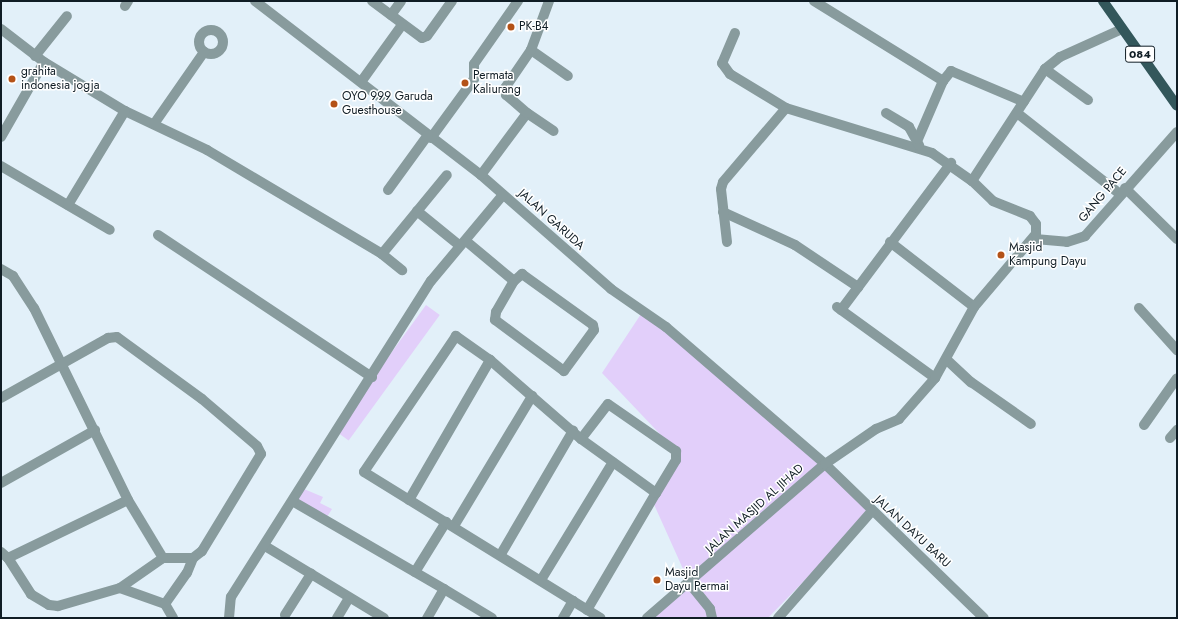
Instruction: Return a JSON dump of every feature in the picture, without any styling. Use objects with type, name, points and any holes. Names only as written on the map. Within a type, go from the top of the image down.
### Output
[{"type":"main road","name":"084","points":[[1103,1],[1177,106]]},
{"type":"street","name":"JALAN GARUDA","points":[[255,1],[480,175],[611,289],[666,327],[824,464]]},
{"type":"street","points":[[372,1],[402,25],[425,38],[452,1]]},
{"type":"street","points":[[391,15],[401,1]]},
{"type":"street","points":[[388,190],[474,78],[474,64],[518,1]]},
{"type":"street","points":[[549,1],[531,50],[505,88],[506,95],[527,113],[554,131]]},
{"type":"street","points":[[814,1],[943,81]]},
{"type":"street","points":[[35,56],[67,16]]},
{"type":"street","points":[[361,82],[402,25]]},
{"type":"street","points":[[1,29],[44,62],[125,111],[207,150],[382,254],[402,270]]},
{"type":"street","points":[[972,182],[1045,69],[1060,57],[1122,29]]},
{"type":"street","points":[[735,33],[723,60],[723,68],[786,108],[919,144],[951,163],[993,201],[1030,216],[1036,224],[1034,239]]},
{"type":"street","points":[[531,50],[568,76]]},
{"type":"street","points":[[154,124],[204,52]]},
{"type":"street","points":[[1,137],[44,62]]},
{"type":"street","points":[[1045,69],[1088,100]]},
{"type":"street","points":[[919,144],[943,81],[951,71],[1024,102]]},
{"type":"street","points":[[727,242],[723,212],[723,182],[786,108]]},
{"type":"street","points":[[68,205],[125,111]]},
{"type":"street","points":[[480,175],[527,113]]},
{"type":"street","points":[[886,113],[909,127],[919,144]]},
{"type":"street","points":[[1017,113],[1123,191],[1177,239]]},
{"type":"street","name":"GANG PACE","points":[[1034,239],[1080,239],[1093,229],[1123,191],[1177,132]]},
{"type":"street","points":[[934,378],[839,309],[858,287],[890,242],[951,163]]},
{"type":"street","points":[[1,166],[110,230]]},
{"type":"street","points":[[382,254],[447,175]]},
{"type":"street","points":[[229,618],[231,597],[294,502],[430,281],[463,244],[503,195]]},
{"type":"street","points":[[417,211],[514,281]]},
{"type":"street","points":[[723,212],[795,245],[858,287]]},
{"type":"street","points":[[158,235],[372,377]]},
{"type":"street","name":"JALAN MASJID AL JIHAD","points":[[647,618],[690,584],[824,464],[876,429],[900,419],[947,360],[974,307],[1034,239]]},
{"type":"street","points":[[890,242],[974,307]]},
{"type":"street","points":[[1,269],[22,288],[95,430],[128,500],[163,558]]},
{"type":"street","points":[[527,274],[593,325],[594,330],[567,370],[557,369],[496,320],[496,312],[514,281],[527,274]]},
{"type":"street","points":[[1139,308],[1177,350]]},
{"type":"street","points":[[1,398],[62,366],[110,336],[120,338],[259,448],[260,457],[202,551],[193,558],[187,573],[164,604]]},
{"type":"street","points":[[600,618],[501,554],[364,472],[455,337],[490,360],[581,439],[656,493]]},
{"type":"street","points":[[410,500],[490,360]]},
{"type":"street","points":[[947,360],[971,382],[1031,424]]},
{"type":"street","points":[[1144,425],[1177,378]]},
{"type":"street","points":[[415,572],[450,524],[532,396]]},
{"type":"street","points":[[581,439],[608,404],[676,451],[676,460],[587,610]]},
{"type":"street","points":[[1,483],[95,430]]},
{"type":"street","points":[[1170,438],[1177,430]]},
{"type":"street","points":[[501,554],[573,431]]},
{"type":"street","points":[[541,580],[613,462]]},
{"type":"street","name":"JALAN DAYU BARU","points":[[824,464],[871,512],[984,618]]},
{"type":"street","points":[[128,500],[5,555],[31,594],[49,605],[58,606],[120,588],[163,558],[193,558]]},
{"type":"street","points":[[294,502],[444,588],[492,618]]},
{"type":"street","points":[[778,618],[871,512]]},
{"type":"street","points":[[265,546],[384,618]]},
{"type":"street","points":[[285,615],[312,574]]},
{"type":"street","points":[[690,584],[710,609],[712,618]]},
{"type":"street","points":[[120,588],[164,604],[173,618]]},
{"type":"street","points":[[427,618],[444,588]]},
{"type":"street","points":[[337,618],[349,598]]},
{"type":"street","points":[[563,618],[573,601]]},
{"type":"shaded area","points":[[426,305],[440,315],[349,440],[335,430]]},
{"type":"shaded area","points":[[643,311],[666,327],[871,512],[768,618],[644,618],[688,580],[652,500],[676,451],[602,373]]},
{"type":"shaded area","points":[[304,489],[323,497],[320,503],[332,509],[327,517],[296,501]]},
{"type":"place","name":"PK-B4","points":[[511,27]]},
{"type":"place","name":"grahita indonesia jogja","points":[[12,79]]},
{"type":"place","name":"Permata Kaliurang","points":[[465,83]]},
{"type":"place","name":"OYO 999 Garuda Guesthouse","points":[[334,104]]},
{"type":"place","name":"Masjid Kampung Dayu","points":[[1001,255]]},
{"type":"place","name":"Masjid Dayu Permai","points":[[657,580]]}]
